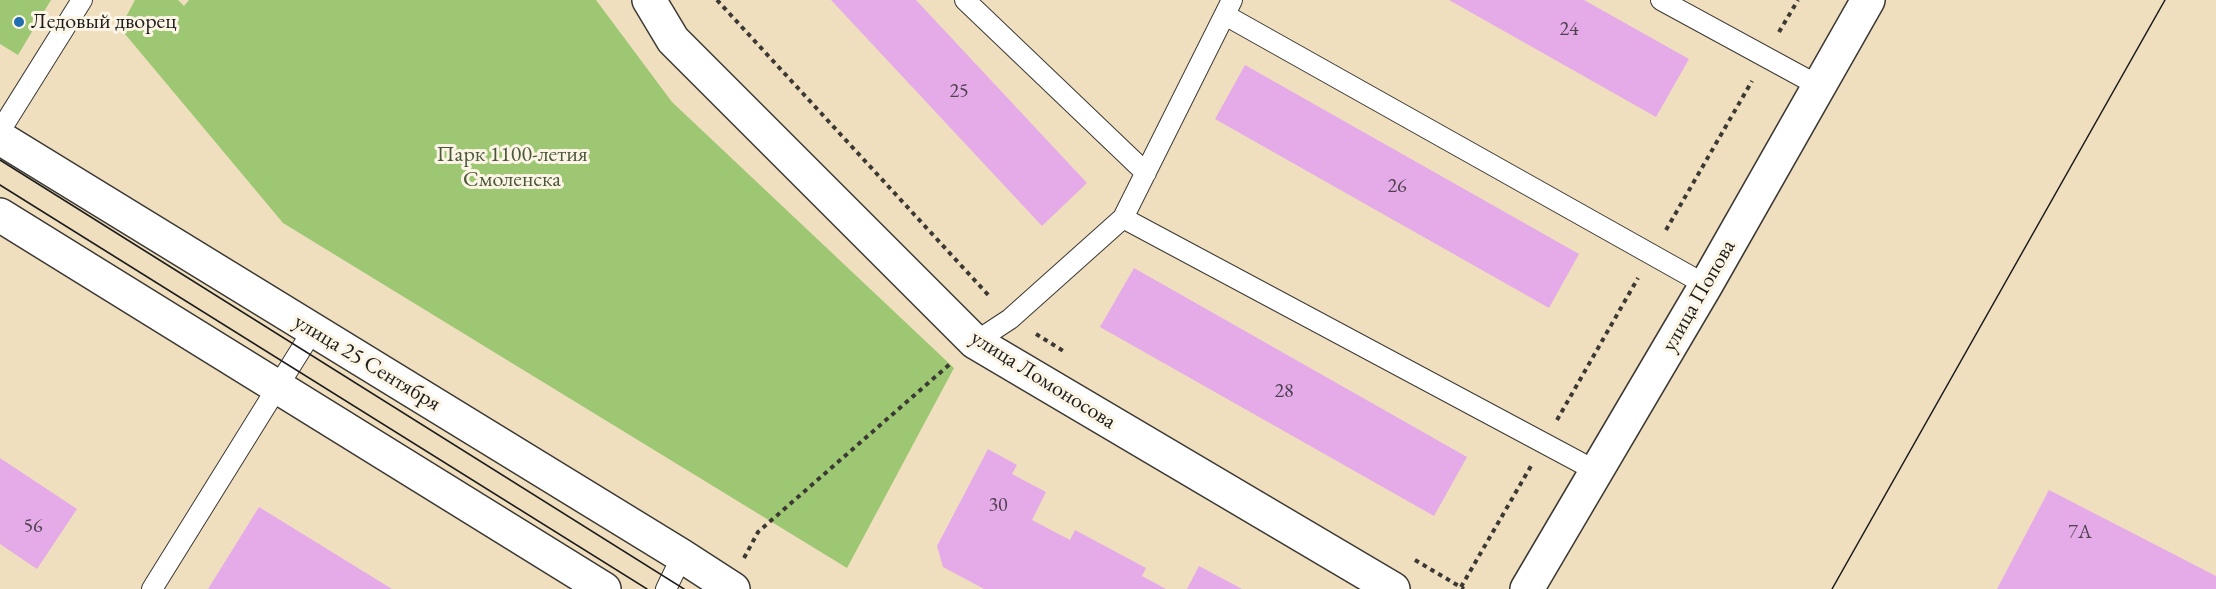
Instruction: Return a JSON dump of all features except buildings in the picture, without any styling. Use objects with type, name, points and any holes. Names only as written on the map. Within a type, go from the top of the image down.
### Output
[{"type":"street","name":"улица Ломоносова","points":[[649,0],[673,40],[975,342],[1393,589]]},
{"type":"street","name":"улица Попова","points":[[1527,589],[1706,285],[1868,0]]},
{"type":"street","name":"улица 25 Сентября","points":[[0,138],[731,588]]},
{"type":"street","points":[[0,215],[604,589]]},
{"type":"lane","points":[[0,131],[82,0]]},
{"type":"lane","points":[[965,0],[1146,173]]},
{"type":"lane","points":[[1662,0],[1819,86]]},
{"type":"lane","points":[[975,342],[1010,319],[1124,218],[1229,8],[1706,285]]},
{"type":"lane","points":[[1124,218],[1596,471]]},
{"type":"lane","points":[[152,589],[314,330]]},
{"type":"lane","points":[[666,589],[682,556]]},
{"type":"path","points":[[717,0],[1010,319],[1072,356]]},
{"type":"path","points":[[1410,557],[1462,588],[1798,0]]},
{"type":"path","points":[[731,588],[758,532],[975,342]]},
{"type":"green space","name":"Ледовый дворец","points":[[0,0],[51,0],[18,55],[0,44]]},
{"type":"green space","name":"Парк 1100-летия Смоленска","points":[[135,0],[178,0],[184,6],[189,0],[596,0],[672,102],[954,368],[847,568],[283,223],[120,28]]},
{"type":"tram line","points":[[1832,589],[2165,0]]},
{"type":"tram line","points":[[0,160],[684,589]]},
{"type":"tram line","points":[[0,185],[647,589]]},
{"type":"place","name":"Ледовый дворец","points":[[19,22]]}]
